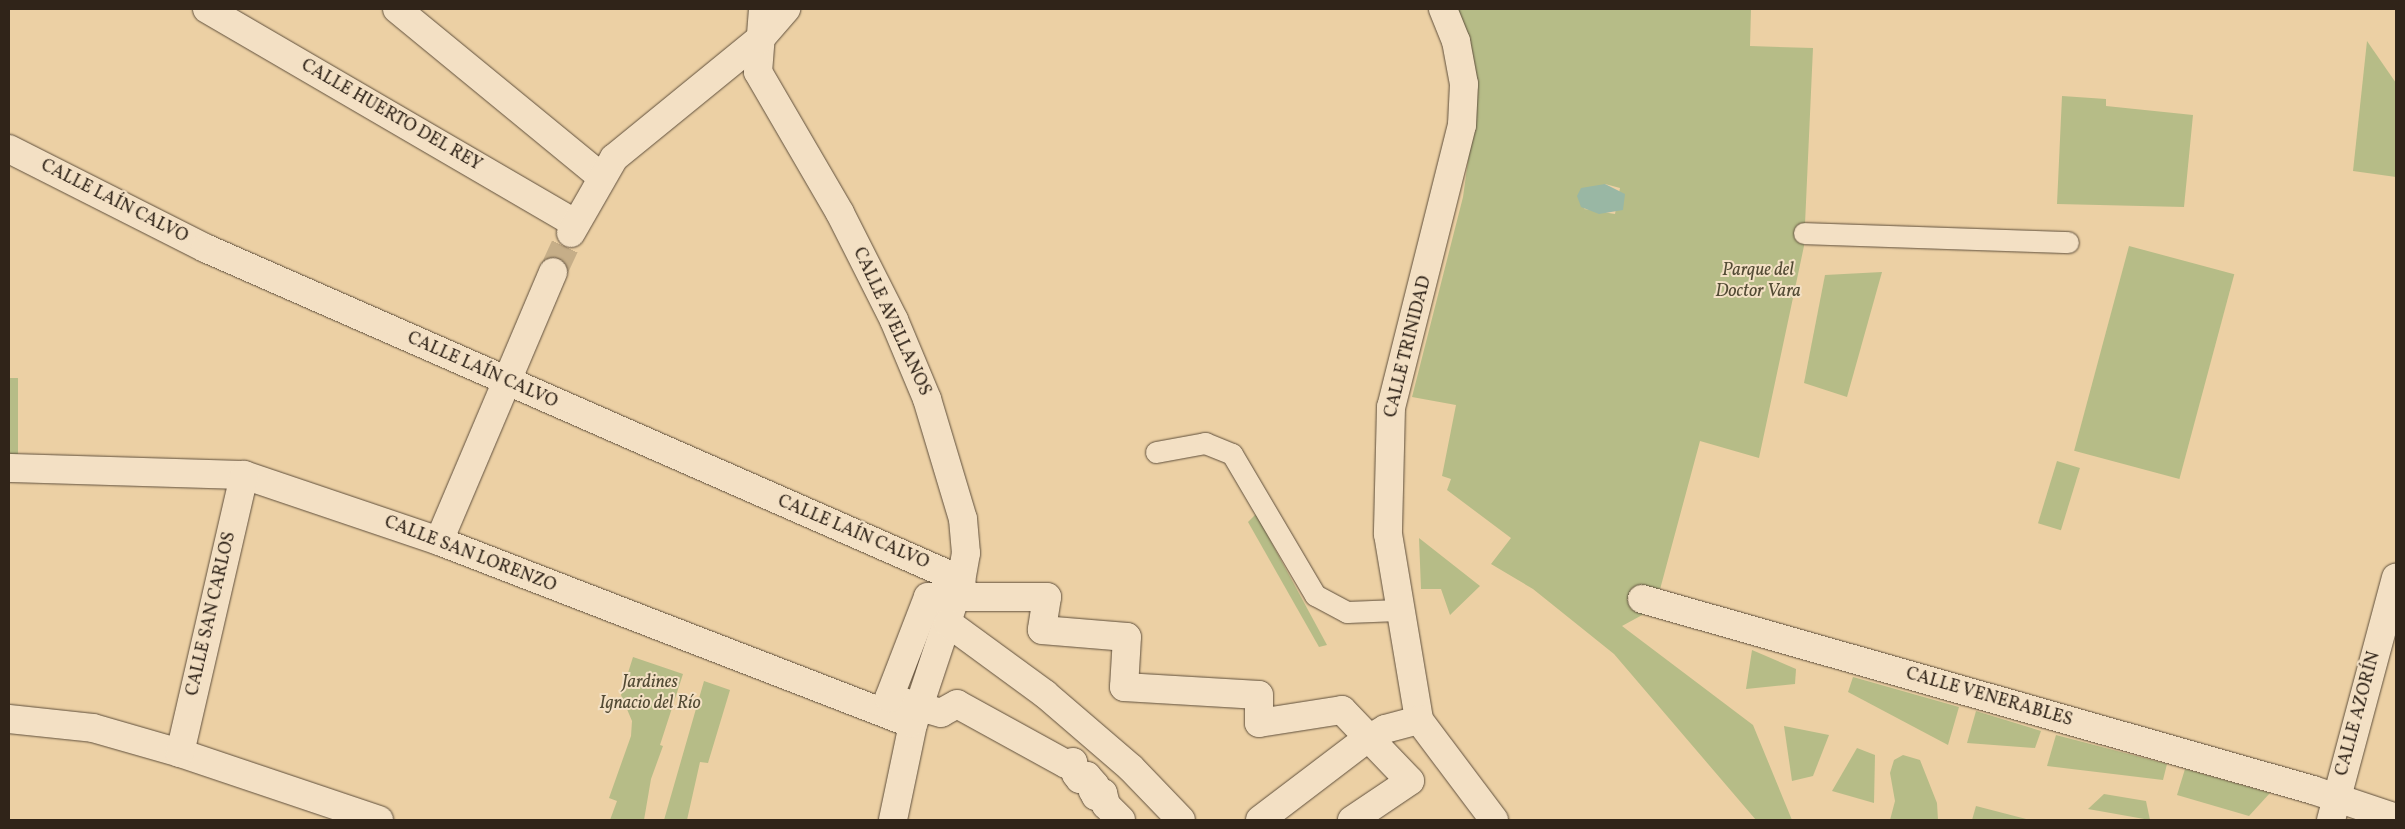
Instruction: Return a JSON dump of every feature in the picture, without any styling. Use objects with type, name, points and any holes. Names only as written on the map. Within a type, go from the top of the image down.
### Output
[{"type":"street","name":"CALLE HUERTO DEL REY","points":[[207,9],[573,228],[600,176]]},
{"type":"street","points":[[397,9],[600,176],[640,136],[760,38],[786,9]]},
{"type":"street","name":"CALLE AVELLANOS","points":[[764,9],[758,72],[840,213],[894,320],[927,399],[963,518],[966,553],[959,588],[916,715],[893,820]]},
{"type":"street","name":"CALLE TRINIDAD","points":[[1419,720],[1398,610],[1386,500],[1391,407],[1462,125],[1464,84],[1456,41],[1443,9]]},
{"type":"street","name":"CALLE LAÍN CALVO","points":[[9,149],[205,248],[959,588]]},
{"type":"street","points":[[439,541],[553,272]]},
{"type":"street","name":"CALLE SAN LORENZO","points":[[9,468],[244,476],[439,541],[916,715]]},
{"type":"street","name":"CALLE SAN CARLOS","points":[[180,753],[244,476]]},
{"type":"street","name":"CALLE AZORÍN","points":[[2334,808],[2396,578]]},
{"type":"street","points":[[1121,820],[1106,805],[1103,793],[1096,796],[1092,791],[1094,785],[1087,776],[1080,779],[1076,774],[1073,762],[1066,764],[957,704],[941,713],[916,715],[889,698],[928,598],[959,588],[1047,597],[1042,630],[1127,637],[1124,687],[1259,695],[1259,722],[1342,710],[1410,781],[1352,820]]},
{"type":"street","name":"CALLE VENERABLES","points":[[1642,599],[2334,808],[2396,818]]},
{"type":"street","points":[[948,623],[1045,694],[1131,768],[1181,820]]},
{"type":"street","points":[[9,719],[93,728],[180,753],[379,820]]},
{"type":"street","points":[[1260,820],[1369,738],[1419,720],[1494,820]]},
{"type":"lane","points":[[1804,233],[2068,242]]},
{"type":"lane","points":[[1156,452],[1206,443],[1227,450],[1315,595],[1347,612],[1398,610]]},
{"type":"green space","name":"Parque del Doctor Vara","points":[[1454,9],[1751,9],[1750,46],[1813,48],[1804,246],[1759,458],[1700,441],[1655,608],[1622,626],[1753,725],[1792,820],[1756,820],[1614,654],[1533,589],[1491,564],[1511,538],[1447,490],[1451,479],[1442,476],[1456,405],[1412,397],[1463,197],[1473,125]],"holes":[[[1605,184],[1620,188],[1615,214],[1584,209]]]},
{"type":"green space","points":[[2367,41],[2396,83],[2396,177],[2353,171]]},
{"type":"green space","points":[[2062,96],[2106,99],[2106,106],[2193,115],[2184,207],[2057,204]]},
{"type":"green space","points":[[2129,246],[2234,274],[2179,479],[2074,451]]},
{"type":"green space","points":[[1882,272],[1847,397],[1804,383],[1825,275]]},
{"type":"green space","points":[[9,378],[18,378],[18,457],[9,457]]},
{"type":"green space","points":[[2057,461],[2080,468],[2061,530],[2038,523]]},
{"type":"green space","points":[[1256,514],[1327,645],[1319,647],[1248,522]]},
{"type":"green space","points":[[1419,538],[1480,586],[1450,615],[1441,589],[1421,589]]},
{"type":"green space","points":[[1752,650],[1796,669],[1795,684],[1746,689]]},
{"type":"green space","name":"Jardines Ignacio del Río","points":[[633,657],[683,674],[660,745],[663,746],[651,779],[644,820],[610,820],[617,801],[609,798],[631,736],[632,721],[621,695]]},
{"type":"green space","points":[[1853,677],[1959,707],[1948,745],[1848,692]]},
{"type":"green space","points":[[704,681],[730,690],[708,763],[700,762],[687,820],[664,820]]},
{"type":"green space","points":[[1976,711],[2041,731],[2035,748],[1967,743]]},
{"type":"green space","points":[[1784,726],[1829,735],[1813,776],[1792,781]]},
{"type":"green space","points":[[2056,735],[2167,764],[2163,780],[2047,766]]},
{"type":"green space","points":[[1857,748],[1875,755],[1874,803],[1832,791]]},
{"type":"green space","points":[[1903,755],[1920,760],[1937,803],[1938,820],[1890,820],[1895,801],[1890,773],[1894,760]]},
{"type":"green space","points":[[2185,769],[2270,793],[2249,816],[2177,795]]},
{"type":"green space","points":[[2104,794],[2146,801],[2150,820],[2088,809]]},
{"type":"green space","points":[[1976,806],[2030,820],[1972,820]]},
{"type":"shaded area","points":[[1605,184],[1625,194],[1623,210],[1599,214],[1581,207],[1577,196],[1581,188]]},
{"type":"tunnel","points":[[553,272],[571,233]]}]
